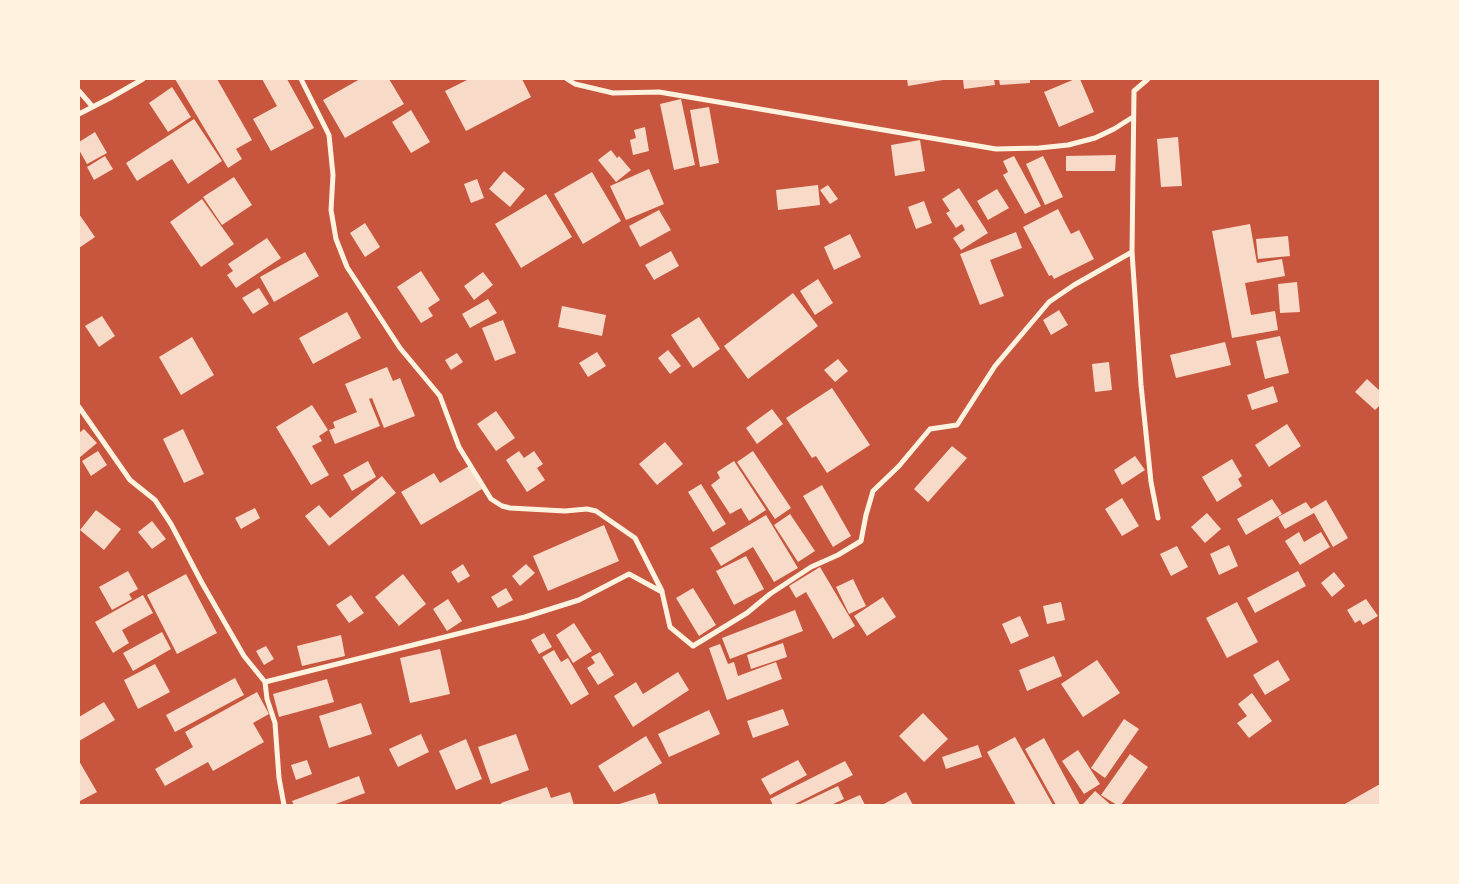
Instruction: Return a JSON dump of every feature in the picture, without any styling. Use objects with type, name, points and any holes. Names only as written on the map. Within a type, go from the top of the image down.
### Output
[{"type":"street","points":[[79,114],[143,79]]},
{"type":"street","points":[[301,79],[329,135],[333,175],[331,210],[336,239],[347,268],[400,348],[440,396],[459,447],[491,499],[502,506],[510,508],[565,511],[586,509],[596,511],[636,538],[662,592],[670,627],[693,646],[747,613],[770,594],[811,567],[838,555],[861,541],[872,491],[899,466],[930,429],[957,426],[995,366],[1049,302],[1074,285],[1132,252]]},
{"type":"street","points":[[567,79],[575,84],[613,93],[659,92],[996,149],[1068,145],[1096,138],[1133,117]]},
{"type":"street","points":[[1148,79],[1134,91],[1132,252],[1142,395],[1151,482],[1158,518]]},
{"type":"street","points":[[79,91],[92,106]]},
{"type":"street","points":[[79,407],[130,480],[156,500],[244,656],[266,682],[267,698],[275,723],[279,778],[284,805]]},
{"type":"street","points":[[266,682],[525,617],[579,600],[629,574],[662,592]]},
{"type":"building","points":[[175,79],[217,79],[252,140],[236,149],[242,159],[228,168]]},
{"type":"building","points":[[262,79],[287,79],[314,128],[271,151],[253,119],[277,106]]},
{"type":"building","points":[[360,79],[389,79],[404,104],[345,138],[323,100]]},
{"type":"building","points":[[469,79],[522,79],[531,97],[466,131],[445,91]]},
{"type":"building","points":[[907,79],[942,79],[943,80],[908,86]]},
{"type":"building","points":[[963,79],[994,79],[995,85],[964,89]]},
{"type":"building","points":[[999,79],[1030,79],[1030,83],[1000,85]]},
{"type":"building","points":[[1075,79],[1080,79],[1094,112],[1059,127],[1044,92]]},
{"type":"building","points":[[172,87],[191,117],[168,132],[149,103]]},
{"type":"building","points":[[681,99],[695,165],[674,170],[660,104]]},
{"type":"building","points":[[709,107],[719,163],[700,167],[690,110]]},
{"type":"building","points":[[411,110],[430,142],[411,153],[392,122]]},
{"type":"building","points":[[194,119],[222,161],[188,184],[172,159],[137,181],[126,163]]},
{"type":"building","points":[[645,127],[649,151],[633,155],[630,140],[636,138],[634,130]]},
{"type":"building","points":[[95,132],[107,153],[87,164],[79,150],[79,142]]},
{"type":"building","points":[[1178,137],[1182,186],[1161,187],[1157,139]]},
{"type":"building","points":[[920,140],[925,171],[895,176],[891,145]]},
{"type":"building","points":[[611,150],[631,170],[616,182],[598,160]]},
{"type":"building","points":[[1116,155],[1115,171],[1066,171],[1066,156]]},
{"type":"building","points":[[105,156],[113,169],[94,180],[87,167]]},
{"type":"building","points":[[1014,156],[1041,206],[1025,214],[1003,175],[1008,172],[1003,161]]},
{"type":"building","points":[[1043,156],[1063,197],[1045,205],[1026,164]]},
{"type":"building","points":[[649,169],[664,204],[626,220],[610,186]]},
{"type":"building","points":[[504,171],[525,189],[510,207],[489,189]]},
{"type":"building","points":[[592,172],[621,221],[583,244],[554,194]]},
{"type":"building","points":[[234,177],[252,205],[222,225],[203,197]]},
{"type":"building","points":[[477,179],[484,198],[471,203],[464,184]]},
{"type":"building","points":[[818,185],[820,205],[778,210],[776,190]]},
{"type":"building","points":[[828,185],[838,199],[830,204],[820,190]]},
{"type":"building","points":[[959,188],[988,233],[961,250],[953,238],[965,230],[962,224],[956,228],[946,213],[950,211],[942,199]]},
{"type":"building","points":[[997,189],[1009,208],[988,220],[977,201]]},
{"type":"building","points":[[546,194],[572,237],[521,268],[495,224]]},
{"type":"building","points":[[202,199],[234,244],[201,267],[170,222]]},
{"type":"building","points":[[924,201],[932,223],[916,229],[908,207]]},
{"type":"building","points":[[1058,209],[1071,234],[1079,230],[1094,259],[1054,279],[1052,275],[1049,276],[1023,227]]},
{"type":"building","points":[[659,210],[671,230],[640,247],[629,226]]},
{"type":"building","points":[[79,214],[95,237],[79,248]]},
{"type":"building","points":[[365,223],[380,247],[365,257],[350,233]]},
{"type":"building","points":[[1250,224],[1257,263],[1282,259],[1285,276],[1245,283],[1251,315],[1275,311],[1278,330],[1232,338],[1212,231]]},
{"type":"building","points":[[1016,232],[1022,248],[990,260],[1004,296],[980,305],[960,254]]},
{"type":"building","points":[[850,234],[861,257],[834,270],[824,247]]},
{"type":"building","points":[[1288,236],[1290,256],[1258,259],[1256,239]]},
{"type":"building","points":[[267,238],[281,258],[236,288],[227,275],[233,271],[228,264]]},
{"type":"building","points":[[671,251],[679,266],[654,280],[645,265]]},
{"type":"building","points":[[305,252],[319,276],[274,302],[260,277]]},
{"type":"building","points":[[421,271],[440,300],[428,308],[433,316],[421,323],[397,287]]},
{"type":"building","points":[[483,272],[493,285],[474,300],[464,286]]},
{"type":"building","points":[[818,279],[833,303],[815,315],[800,291]]},
{"type":"building","points":[[1297,282],[1300,312],[1280,313],[1278,284]]},
{"type":"building","points":[[259,288],[269,304],[253,314],[242,298]]},
{"type":"building","points":[[793,293],[818,326],[748,379],[724,346]]},
{"type":"building","points":[[488,299],[497,313],[470,328],[462,314]]},
{"type":"building","points":[[562,306],[606,315],[602,336],[558,327]]},
{"type":"building","points":[[1059,310],[1068,325],[1051,335],[1043,320]]},
{"type":"building","points":[[347,312],[361,338],[313,364],[299,338]]},
{"type":"building","points":[[102,316],[115,336],[99,347],[85,326]]},
{"type":"building","points":[[699,317],[720,349],[693,368],[671,335]]},
{"type":"building","points":[[503,320],[516,353],[495,361],[482,328]]},
{"type":"building","points":[[1280,336],[1289,373],[1265,379],[1256,341]]},
{"type":"building","points":[[192,337],[214,375],[181,395],[159,357]]},
{"type":"building","points":[[1225,342],[1231,365],[1176,378],[1170,355]]},
{"type":"building","points":[[668,350],[681,366],[670,374],[658,358]]},
{"type":"building","points":[[597,352],[606,366],[588,377],[579,363]]},
{"type":"building","points":[[457,353],[463,362],[451,370],[445,360]]},
{"type":"building","points":[[838,359],[848,371],[835,382],[824,370]]},
{"type":"building","points":[[1109,362],[1112,390],[1095,392],[1092,364]]},
{"type":"building","points":[[387,367],[393,381],[400,378],[415,416],[384,428],[372,398],[369,399],[380,426],[335,444],[329,430],[335,428],[333,422],[357,412],[345,384]]},
{"type":"building","points":[[1367,379],[1380,391],[1380,405],[1375,410],[1355,392]]},
{"type":"building","points":[[1273,386],[1278,402],[1252,410],[1247,395]]},
{"type":"building","points":[[832,388],[870,445],[827,473],[816,456],[812,458],[786,418]]},
{"type":"building","points":[[312,405],[328,430],[319,436],[322,441],[312,446],[329,475],[311,485],[276,427]]},
{"type":"building","points":[[772,409],[783,424],[757,444],[746,428]]},
{"type":"building","points":[[496,411],[515,438],[496,451],[477,424]]},
{"type":"building","points":[[1287,424],[1301,446],[1269,467],[1255,445]]},
{"type":"building","points":[[84,429],[97,443],[79,458],[79,433]]},
{"type":"building","points":[[183,429],[204,474],[184,483],[163,439]]},
{"type":"building","points":[[665,442],[683,464],[657,485],[639,464]]},
{"type":"building","points":[[952,446],[967,458],[928,502],[914,489]]},
{"type":"building","points":[[98,451],[107,465],[91,476],[82,461]]},
{"type":"building","points":[[519,451],[524,458],[534,451],[543,464],[537,468],[545,480],[527,492],[506,460]]},
{"type":"building","points":[[753,451],[791,508],[775,519],[737,462]]},
{"type":"building","points":[[1135,456],[1145,470],[1122,485],[1114,470]]},
{"type":"building","points":[[1232,459],[1242,476],[1238,479],[1242,486],[1217,502],[1202,477]]},
{"type":"building","points":[[368,461],[376,477],[352,491],[343,475]]},
{"type":"building","points":[[734,461],[766,510],[749,521],[741,508],[730,514],[711,485],[720,478],[717,472]]},
{"type":"building","points":[[469,466],[482,489],[421,525],[401,492],[434,473],[440,483]]},
{"type":"building","points":[[382,476],[396,493],[329,546],[305,516],[319,505],[330,518]]},
{"type":"building","points":[[701,484],[726,524],[713,532],[688,492]]},
{"type":"building","points":[[822,485],[851,536],[833,547],[803,496]]},
{"type":"building","points":[[1122,498],[1139,526],[1122,536],[1105,509]]},
{"type":"building","points":[[1272,499],[1282,514],[1246,535],[1237,519]]},
{"type":"building","points":[[1326,500],[1348,538],[1333,547],[1314,513],[1285,529],[1278,517],[1306,502],[1311,509]]},
{"type":"building","points":[[255,508],[260,518],[241,529],[235,518]]},
{"type":"building","points":[[96,510],[121,529],[104,550],[80,530]]},
{"type":"building","points":[[1207,513],[1221,529],[1205,543],[1191,527]]},
{"type":"building","points":[[790,514],[815,551],[798,562],[774,525]]},
{"type":"building","points":[[766,515],[798,568],[774,582],[753,547],[721,566],[710,548]]},
{"type":"building","points":[[152,521],[166,539],[152,549],[138,532]]},
{"type":"building","points":[[604,525],[619,561],[548,591],[533,556]]},
{"type":"building","points":[[1299,532],[1304,542],[1321,532],[1330,547],[1300,565],[1285,541]]},
{"type":"building","points":[[1229,545],[1238,566],[1219,575],[1210,554]]},
{"type":"building","points":[[1177,546],[1188,567],[1171,576],[1160,554]]},
{"type":"building","points":[[746,556],[764,589],[734,605],[716,571]]},
{"type":"building","points":[[463,564],[470,576],[458,583],[451,572]]},
{"type":"building","points":[[526,564],[535,573],[520,586],[512,576]]},
{"type":"building","points":[[820,567],[855,626],[833,639],[806,592],[796,598],[789,586]]},
{"type":"building","points":[[128,571],[138,589],[129,594],[132,599],[112,610],[99,587]]},
{"type":"building","points":[[1298,571],[1306,586],[1255,613],[1247,598]]},
{"type":"building","points":[[1334,572],[1345,586],[1332,597],[1321,583]]},
{"type":"building","points":[[186,574],[217,633],[177,654],[147,595]]},
{"type":"building","points":[[403,574],[426,604],[399,626],[375,597]]},
{"type":"building","points":[[853,579],[866,606],[849,614],[836,587]]},
{"type":"building","points":[[506,588],[513,600],[498,608],[491,597]]},
{"type":"building","points":[[693,588],[716,625],[699,636],[676,598]]},
{"type":"building","points":[[143,595],[153,613],[122,630],[129,643],[113,653],[95,622]]},
{"type":"building","points":[[351,595],[364,613],[349,623],[336,605]]},
{"type":"building","points":[[883,597],[896,617],[867,636],[854,616]]},
{"type":"building","points":[[448,599],[462,621],[447,631],[433,609]]},
{"type":"building","points":[[1366,599],[1378,616],[1363,625],[1360,620],[1355,623],[1347,610]]},
{"type":"building","points":[[1061,602],[1065,620],[1047,624],[1043,606]]},
{"type":"building","points":[[1237,602],[1258,642],[1227,658],[1206,618]]},
{"type":"building","points":[[795,610],[803,631],[730,659],[722,638]]},
{"type":"building","points":[[1020,616],[1029,636],[1011,644],[1002,624]]},
{"type":"building","points":[[574,623],[592,651],[573,663],[556,635]]},
{"type":"building","points":[[162,632],[171,649],[133,671],[123,653]]},
{"type":"building","points":[[544,633],[552,647],[539,654],[531,640]]},
{"type":"building","points":[[341,635],[345,656],[302,666],[297,646]]},
{"type":"building","points":[[783,643],[787,657],[751,669],[747,655]]},
{"type":"building","points":[[720,644],[728,664],[734,662],[738,676],[776,662],[782,679],[727,700],[709,648]]},
{"type":"building","points":[[266,646],[274,659],[264,665],[256,651]]},
{"type":"building","points":[[440,649],[450,694],[410,703],[400,658]]},
{"type":"building","points":[[554,650],[561,662],[568,658],[589,694],[571,705],[542,657]]},
{"type":"building","points":[[600,652],[614,675],[598,685],[587,668],[595,663],[591,657]]},
{"type":"building","points":[[1054,656],[1062,676],[1027,691],[1019,670]]},
{"type":"building","points":[[1097,660],[1120,693],[1083,717],[1061,684]]},
{"type":"building","points":[[1278,660],[1290,680],[1265,695],[1253,675]]},
{"type":"building","points":[[155,664],[170,692],[138,709],[124,680]]},
{"type":"building","points":[[678,672],[689,690],[633,727],[614,696],[636,682],[643,694]]},
{"type":"building","points":[[235,678],[244,695],[175,732],[166,715]]},
{"type":"building","points":[[327,679],[334,702],[279,717],[273,694]]},
{"type":"building","points":[[257,692],[269,714],[253,723],[264,742],[213,771],[208,762],[165,786],[155,769],[193,747],[185,732]]},
{"type":"building","points":[[1252,693],[1272,721],[1249,738],[1237,723],[1247,716],[1238,704]]},
{"type":"building","points":[[104,702],[115,720],[79,741],[79,717]]},
{"type":"building","points":[[361,703],[372,734],[329,748],[319,716]]},
{"type":"building","points":[[783,709],[789,725],[753,738],[747,721]]},
{"type":"building","points":[[709,710],[720,734],[669,757],[658,734]]},
{"type":"building","points":[[923,713],[948,739],[924,762],[899,736]]},
{"type":"building","points":[[1124,719],[1139,729],[1105,778],[1091,768]]},
{"type":"building","points":[[421,734],[429,752],[398,767],[389,749]]},
{"type":"building","points":[[516,734],[529,770],[491,784],[478,747]]},
{"type":"building","points":[[646,736],[662,763],[614,792],[598,766]]},
{"type":"building","points":[[1015,737],[1053,805],[1016,805],[987,752]]},
{"type":"building","points":[[1044,738],[1080,805],[1056,805],[1025,749]]},
{"type":"building","points":[[466,739],[482,779],[456,790],[439,751]]},
{"type":"building","points":[[978,745],[982,757],[946,769],[942,757]]},
{"type":"building","points":[[1078,750],[1100,784],[1084,794],[1062,761]]},
{"type":"building","points":[[1130,754],[1148,767],[1121,805],[1117,805],[1101,795]]},
{"type":"building","points":[[307,760],[312,774],[296,780],[291,765]]},
{"type":"building","points":[[798,760],[807,775],[770,795],[761,779]]},
{"type":"building","points":[[79,761],[97,792],[80,801],[79,799]]},
{"type":"building","points":[[845,761],[853,775],[793,805],[773,805],[770,799]]},
{"type":"building","points":[[359,776],[365,793],[333,805],[294,805],[292,801]]},
{"type":"building","points":[[1380,784],[1380,805],[1343,805]]},
{"type":"building","points":[[838,786],[844,799],[831,805],[798,805]]},
{"type":"building","points":[[547,787],[551,798],[570,792],[574,805],[502,805],[501,803]]},
{"type":"building","points":[[1095,791],[1111,805],[1083,804]]},
{"type":"building","points":[[906,792],[913,805],[882,805]]},
{"type":"building","points":[[655,793],[659,805],[616,805]]},
{"type":"building","points":[[860,795],[865,805],[837,805]]}]
